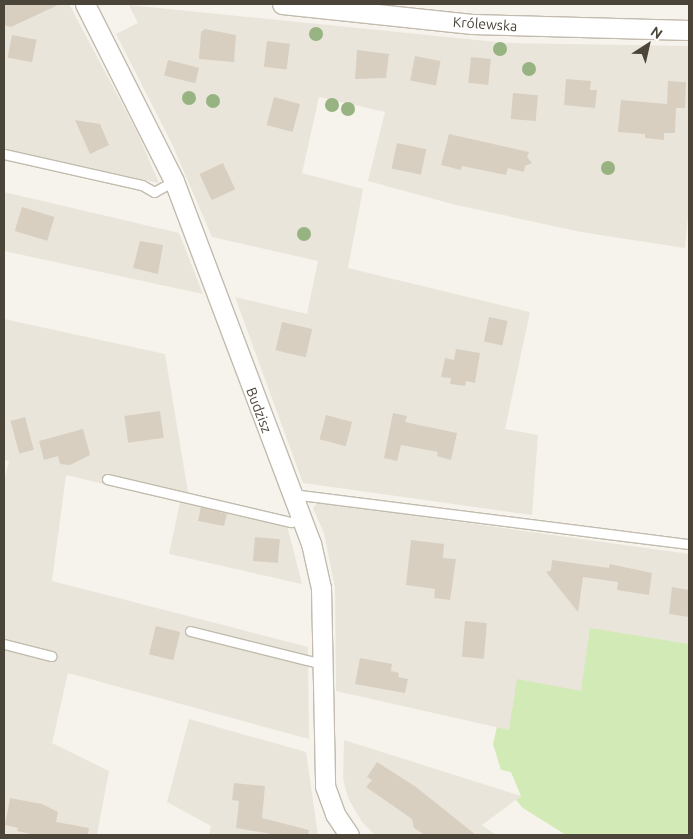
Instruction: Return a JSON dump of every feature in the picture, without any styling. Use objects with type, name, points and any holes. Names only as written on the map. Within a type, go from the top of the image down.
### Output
[{"type":"street","name":"Budzisz","points":[[85,4],[174,182],[311,543],[321,588],[325,786],[335,814],[349,835]]},
{"type":"street","name":"Królewska","points":[[282,4],[472,24],[689,30]]},
{"type":"lane","points":[[4,154],[142,185],[154,192],[174,182]]},
{"type":"lane","points":[[107,480],[291,522],[301,518]]},
{"type":"lane","points":[[292,494],[528,521],[689,544]]},
{"type":"lane","points":[[190,631],[322,664]]},
{"type":"lane","points":[[4,644],[51,656]]},
{"type":"shaded area","points":[[4,4],[69,4],[137,132],[159,183],[4,149]]},
{"type":"shaded area","points":[[129,5],[507,43],[689,46],[689,205],[685,248],[581,232],[452,204],[368,181],[385,112],[319,97],[302,173],[363,189],[348,268],[530,312],[505,429],[538,435],[532,515],[303,483],[235,297],[307,314],[318,261],[212,237],[172,144],[116,34],[138,23]]},
{"type":"shaded area","points":[[4,192],[179,233],[203,294],[4,251]]},
{"type":"shaded area","points":[[4,319],[165,354],[190,504],[287,525],[302,584],[169,554],[180,502],[66,475],[52,581],[308,647],[309,739],[68,673],[52,743],[109,771],[97,835],[4,835],[4,480],[9,461],[4,460]]},
{"type":"shaded area","points":[[318,502],[689,554],[689,644],[591,629],[581,692],[571,690],[509,730],[336,691],[335,588],[324,533],[313,508]]},
{"type":"shaded area","points":[[189,719],[306,752],[318,835],[209,835],[211,826],[167,802]]},
{"type":"shaded area","points":[[344,740],[521,796],[482,825],[496,835],[375,835],[362,822],[348,798],[343,778]]},
{"type":"green space","points":[[590,628],[689,644],[689,835],[566,835],[523,808],[516,800],[521,796],[511,772],[501,770],[493,744],[497,727],[509,730],[517,679],[581,691]]},
{"type":"building","points":[[4,4],[60,4],[11,27],[4,25]]},
{"type":"building","points":[[205,29],[236,35],[234,62],[199,59],[201,32]]},
{"type":"building","points":[[12,35],[37,40],[32,62],[8,58]]},
{"type":"building","points":[[267,41],[290,44],[287,70],[264,67]]},
{"type":"building","points":[[357,50],[389,54],[386,78],[355,79]]},
{"type":"building","points":[[415,56],[441,61],[436,86],[410,81]]},
{"type":"building","points":[[471,57],[491,59],[488,85],[468,83]]},
{"type":"building","points":[[168,60],[199,68],[195,83],[164,76]]},
{"type":"building","points":[[566,79],[591,81],[590,90],[597,90],[595,108],[564,105]]},
{"type":"building","points":[[668,81],[686,82],[685,108],[676,108],[675,133],[664,133],[664,140],[645,138],[645,134],[618,132],[621,100],[667,104]]},
{"type":"building","points":[[513,93],[538,95],[536,121],[511,119]]},
{"type":"building","points":[[274,97],[300,104],[293,132],[266,125]]},
{"type":"building","points":[[75,120],[100,124],[109,145],[90,154]]},
{"type":"building","points":[[449,134],[529,152],[527,157],[532,163],[525,166],[524,172],[508,168],[506,175],[462,166],[461,170],[441,165]]},
{"type":"building","points":[[397,143],[426,149],[421,175],[392,168]]},
{"type":"building","points":[[223,163],[235,189],[212,200],[199,174]]},
{"type":"building","points":[[22,207],[55,217],[47,241],[15,231]]},
{"type":"building","points":[[140,241],[163,245],[158,274],[133,268]]},
{"type":"building","points":[[489,317],[508,321],[502,345],[484,341]]},
{"type":"building","points":[[282,322],[312,329],[306,357],[275,350]]},
{"type":"building","points":[[456,349],[480,353],[475,383],[466,381],[465,386],[450,384],[451,378],[441,377],[445,358],[454,360]]},
{"type":"building","points":[[160,411],[164,438],[128,443],[124,416]]},
{"type":"building","points":[[393,413],[407,416],[405,422],[457,433],[451,460],[437,456],[438,452],[401,445],[397,461],[384,458]]},
{"type":"building","points":[[326,415],[352,422],[346,446],[320,439]]},
{"type":"building","points":[[25,417],[34,450],[19,454],[11,421]]},
{"type":"building","points":[[83,429],[90,455],[70,465],[60,464],[58,456],[44,460],[39,441]]},
{"type":"building","points":[[201,507],[227,514],[224,526],[198,521]]},
{"type":"building","points":[[255,537],[280,539],[278,563],[253,561]]},
{"type":"building","points":[[411,540],[444,544],[443,558],[456,559],[450,600],[434,598],[435,589],[406,585]]},
{"type":"building","points":[[552,560],[609,568],[610,564],[652,573],[649,595],[617,590],[618,582],[583,577],[578,612],[546,572],[551,570]]},
{"type":"building","points":[[672,587],[689,590],[689,617],[669,614]]},
{"type":"building","points":[[465,621],[487,623],[484,659],[462,657]]},
{"type":"building","points":[[156,626],[180,632],[173,660],[149,654]]},
{"type":"building","points":[[360,658],[392,664],[391,671],[399,673],[398,677],[408,679],[405,693],[355,684]]},
{"type":"building","points":[[377,762],[416,787],[476,835],[425,835],[414,828],[412,819],[366,787],[372,780],[367,777]]},
{"type":"building","points":[[234,783],[265,786],[262,818],[309,830],[308,835],[277,835],[236,828],[239,801],[232,800]]},
{"type":"building","points":[[10,798],[42,804],[58,812],[56,822],[89,828],[88,835],[35,835],[17,831],[18,828],[5,825]]}]
